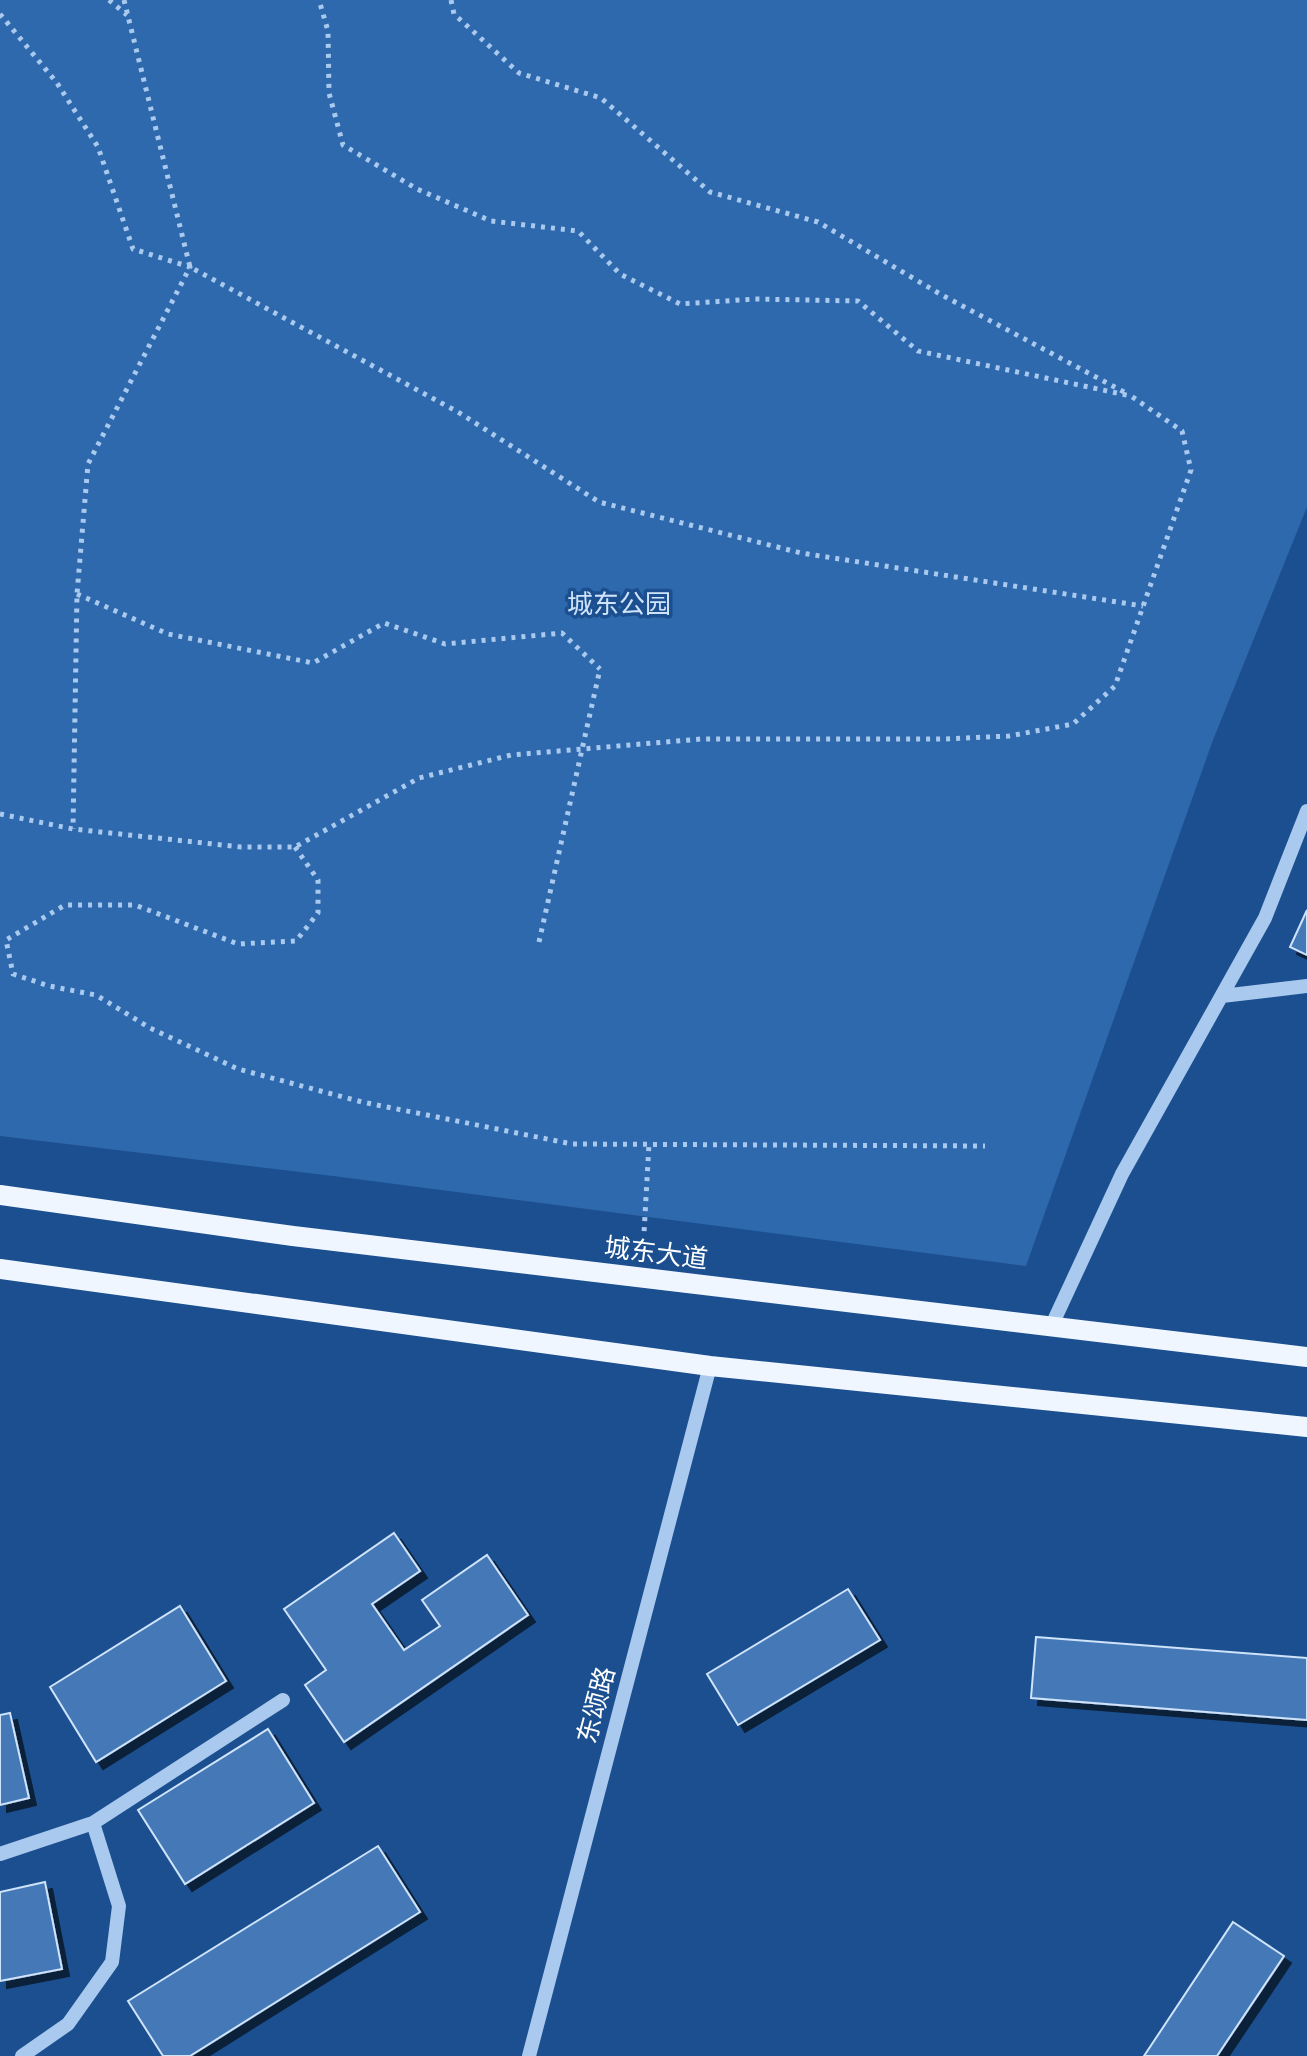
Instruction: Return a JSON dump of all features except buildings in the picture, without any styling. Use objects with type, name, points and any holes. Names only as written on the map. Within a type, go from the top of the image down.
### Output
[{"type":"main road","name":"城东大道","points":[[0,1195],[293,1236],[1307,1357]]},
{"type":"main road","points":[[0,1269],[710,1366],[1307,1427]]},
{"type":"street","points":[[1051,1327],[1122,1174],[1265,918],[1307,811]]},
{"type":"street","points":[[1222,996],[1307,986]]},
{"type":"street","name":"东颂路","points":[[529,2056],[710,1366]]},
{"type":"street","points":[[0,1854],[93,1823],[283,1700]]},
{"type":"street","points":[[22,2056],[68,2024],[112,1962],[119,1906],[93,1823]]},
{"type":"path","points":[[109,0],[128,16]]},
{"type":"path","points":[[73,829],[77,594],[88,464],[190,267],[124,0]]},
{"type":"path","points":[[319,0],[328,31],[329,93],[343,145],[417,189],[491,221],[578,231],[620,274],[680,304],[755,299],[858,301],[918,351],[1131,396]]},
{"type":"path","points":[[0,814],[73,829],[241,847],[295,847],[419,778],[511,755],[701,739],[1009,736],[1073,724],[1115,686],[1191,470],[1182,431],[1131,396],[940,294],[818,222],[710,192],[601,98],[519,73],[454,14],[451,0]]},
{"type":"path","points":[[0,14],[57,83],[98,147],[133,249],[190,267],[458,412],[599,502],[801,553],[1143,606]]},
{"type":"path","points":[[77,594],[168,634],[313,663],[384,623],[445,644],[562,633],[600,669],[539,942]]},
{"type":"path","points":[[295,847],[318,880],[318,913],[296,941],[238,944],[135,905],[65,905],[6,940],[13,974],[49,986],[96,995],[150,1028],[238,1069],[362,1102],[572,1144],[985,1146]]},
{"type":"path","points":[[641,1278],[649,1144]]},
{"type":"green space","name":"城东公园","points":[[0,0],[1307,0],[1307,507],[1213,740],[1026,1266],[0,1136]]}]
